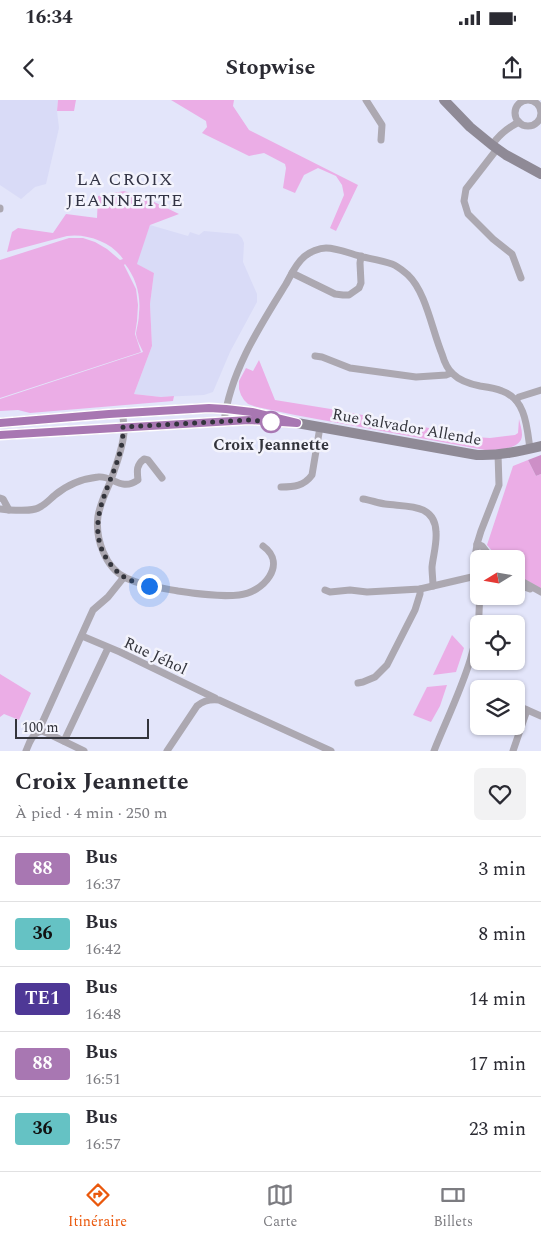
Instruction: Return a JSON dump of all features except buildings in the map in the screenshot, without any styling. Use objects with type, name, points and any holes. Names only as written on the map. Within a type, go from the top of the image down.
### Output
[{"type":"street","points":[[366,100],[382,125],[381,140]]},
{"type":"street","points":[[444,100],[470,127],[494,147],[541,174]]},
{"type":"street","points":[[519,122],[508,127],[500,135],[466,189],[464,201],[468,214],[512,254],[521,278]]},
{"type":"street","points":[[224,422],[226,409],[242,361],[292,273],[305,256],[326,248],[392,264],[406,273],[414,281],[421,293],[439,347],[451,373],[469,384],[502,390],[516,400],[523,412],[530,449]]},
{"type":"street","points":[[292,273],[335,294],[349,294],[359,288],[361,283],[361,256]]},
{"type":"street","points":[[314,356],[322,357],[350,368],[416,377],[451,373]]},
{"type":"street","points":[[516,400],[519,397],[541,390]]},
{"type":"street","name":"Rue Salvador Allende","points":[[0,423],[209,408],[252,412],[297,423],[465,453],[489,455],[541,446]]},
{"type":"street","points":[[123,413],[124,433],[121,450],[98,516],[100,543],[104,555],[111,565],[124,577],[149,586],[205,595],[248,594],[270,578],[273,566],[272,558],[268,550],[262,546]]},
{"type":"street","name":"Rue Salvador Allende","points":[[0,435],[249,420],[297,423]]},
{"type":"street","points":[[281,486],[293,487],[301,485],[312,475],[320,427]]},
{"type":"street","points":[[476,550],[499,485],[498,454]]},
{"type":"street","points":[[0,509],[28,510],[39,508],[72,483],[100,476],[125,485],[135,482],[138,480],[137,467],[144,459],[148,460],[162,478]]},
{"type":"street","points":[[0,498],[3,499],[9,510]]},
{"type":"street","points":[[363,499],[382,504],[412,507],[425,510],[429,514],[435,524],[436,532],[432,569],[433,586]]},
{"type":"street","points":[[477,544],[485,550]]},
{"type":"street","points":[[26,751],[32,737],[38,732],[93,610],[108,597],[124,577]]},
{"type":"street","points":[[325,590],[330,592],[350,590],[366,592],[420,589],[470,580]]},
{"type":"street","points":[[525,582],[539,589],[541,593]]},
{"type":"street","points":[[525,587],[541,593]]},
{"type":"street","points":[[358,683],[375,677],[387,665],[415,610],[420,589]]},
{"type":"street","points":[[434,751],[472,652],[478,625],[479,605]]},
{"type":"street","name":"Rue Jéhol","points":[[82,636],[331,751]]},
{"type":"street","points":[[64,741],[108,648]]},
{"type":"street","points":[[167,751],[197,706],[212,699],[219,700]]},
{"type":"street","points":[[513,751],[527,710],[541,716]]},
{"type":"street","points":[[38,732],[47,732],[84,751]]},
{"type":"shaded area","points":[[0,100],[58,100],[59,128],[46,184],[35,187],[21,199],[0,185]]},
{"type":"shaded area","points":[[58,100],[76,100],[74,111],[57,111]]},
{"type":"shaded area","points":[[171,100],[234,100],[233,106],[249,130],[358,185],[336,231],[330,228],[344,195],[342,185],[336,176],[318,168],[304,175],[295,193],[283,188],[285,164],[264,153],[249,156],[202,133],[207,127],[206,121]]},
{"type":"shaded area","points":[[124,191],[148,199],[179,214],[150,225],[137,264],[154,273],[150,304],[152,346],[134,394],[161,397],[174,396],[173,401],[30,413],[18,410],[0,411],[0,399],[143,352],[136,333],[139,316],[138,293],[135,281],[125,264],[136,289],[138,305],[135,334],[141,352],[0,398],[0,260],[69,238],[83,238],[95,242],[120,260],[123,259],[105,243],[90,237],[74,235],[7,252],[12,232],[18,228],[53,233],[66,214],[97,218],[98,196]]},
{"type":"shaded area","points":[[150,225],[188,236],[190,232],[199,235],[204,231],[238,234],[244,243],[243,262],[257,294],[257,302],[230,352],[213,392],[204,395],[161,397],[134,394],[152,346],[150,304],[154,273],[136,264]]},
{"type":"shaded area","points":[[259,360],[275,400],[475,437],[490,438],[515,435],[518,433],[519,419],[522,433],[521,440],[518,444],[508,448],[485,450],[257,407],[248,404],[244,400],[239,389],[239,381],[246,368],[253,371]]},
{"type":"shaded area","points":[[541,455],[541,474],[536,476],[528,460]]},
{"type":"shaded area","points":[[528,460],[536,476],[541,474],[541,589],[525,579],[525,550],[491,550],[487,545],[513,466]]},
{"type":"shaded area","points":[[452,635],[464,648],[456,672],[433,675]]},
{"type":"shaded area","points":[[0,674],[31,693],[19,720],[4,714],[0,717]]},
{"type":"shaded area","points":[[447,685],[440,706],[431,722],[413,715],[427,687]]},
{"type":"bus line","name":"88","points":[[0,423],[209,408],[252,412],[297,423],[249,420],[215,421],[0,435]]},
{"type":"place","name":"Croix Jeannette","points":[[271,422]]},
{"type":"district","name":"LA CROIX JEANNETTE","points":[[125,189]]},
{"type":"route","points":[[149,586],[124,577],[111,565],[104,555],[98,531],[98,516],[121,450],[124,433],[123,427],[215,421],[249,420],[271,422]]}]
